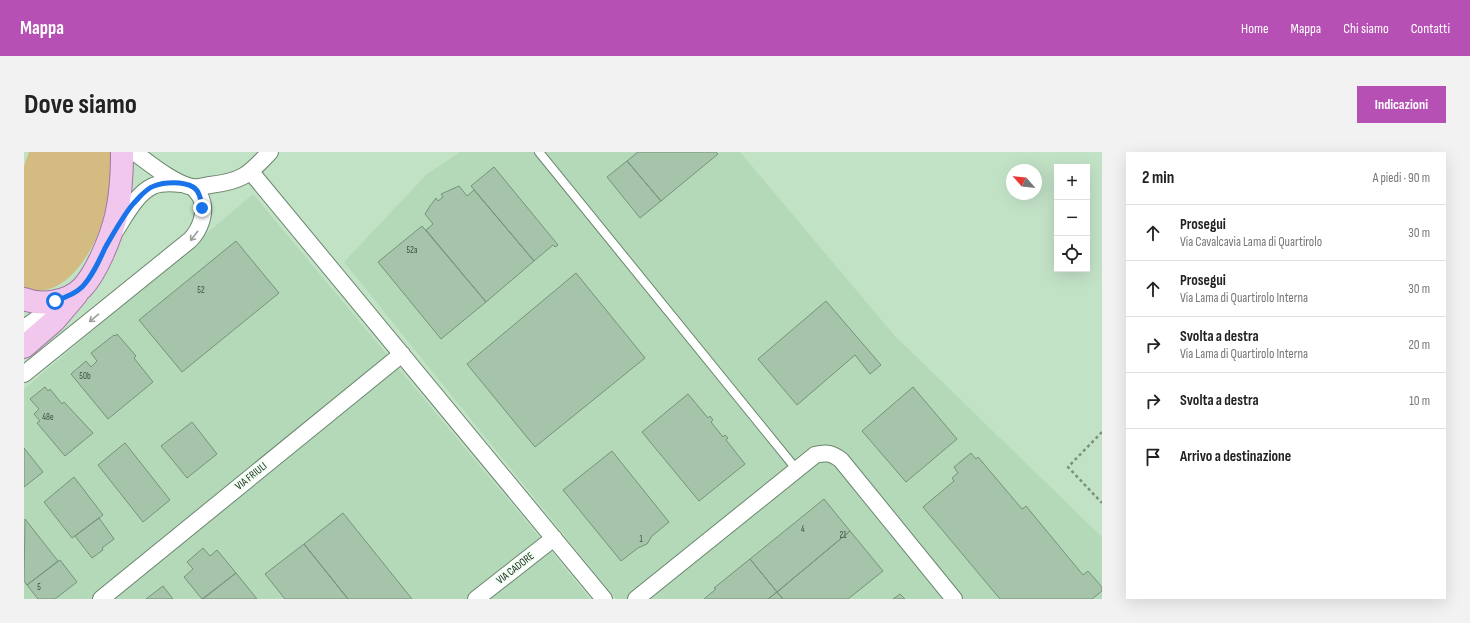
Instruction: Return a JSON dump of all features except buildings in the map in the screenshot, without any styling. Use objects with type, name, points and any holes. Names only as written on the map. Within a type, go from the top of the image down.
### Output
[{"type":"main road","points":[[24,347],[54,321],[69,305],[94,269],[106,247],[116,217],[120,198],[122,182],[122,152]]},
{"type":"main road","points":[[24,299],[39,302],[55,301],[67,297],[81,288]]},
{"type":"street","points":[[24,374],[197,233],[202,218],[201,198],[189,186],[156,169],[134,152]]},
{"type":"street","points":[[106,247],[132,205],[144,192],[153,186],[164,183],[189,186],[225,184],[237,180],[251,172],[270,152]]},
{"type":"street","points":[[251,172],[604,599]]},
{"type":"street","points":[[24,328],[81,288]]},
{"type":"street","name":"VIA FRIULI","points":[[101,599],[402,354]]},
{"type":"street","points":[[636,599],[815,455],[822,453],[829,453],[841,460],[954,599]]},
{"type":"street","name":"VIA CADORE","points":[[476,599],[554,538]]},
{"type":"lane","points":[[538,152],[797,470]]},
{"type":"path","points":[[1102,432],[1068,467],[1102,504]]},
{"type":"shaded area","points":[[29,152],[110,152],[110,178],[106,205],[98,234],[91,248],[74,272],[63,282],[51,288],[38,290],[24,287],[24,166]]},
{"type":"shaded area","points":[[460,152],[740,152],[894,335],[1102,537],[1102,599],[616,599],[344,262],[427,174]]},
{"type":"shaded area","points":[[253,194],[590,599],[24,599],[24,389]]},
{"type":"route","points":[[55,301],[67,297],[81,288],[100,260],[106,247],[132,205],[144,192],[153,186],[164,183],[172,183],[184,184],[193,187],[201,198],[202,208]]}]
